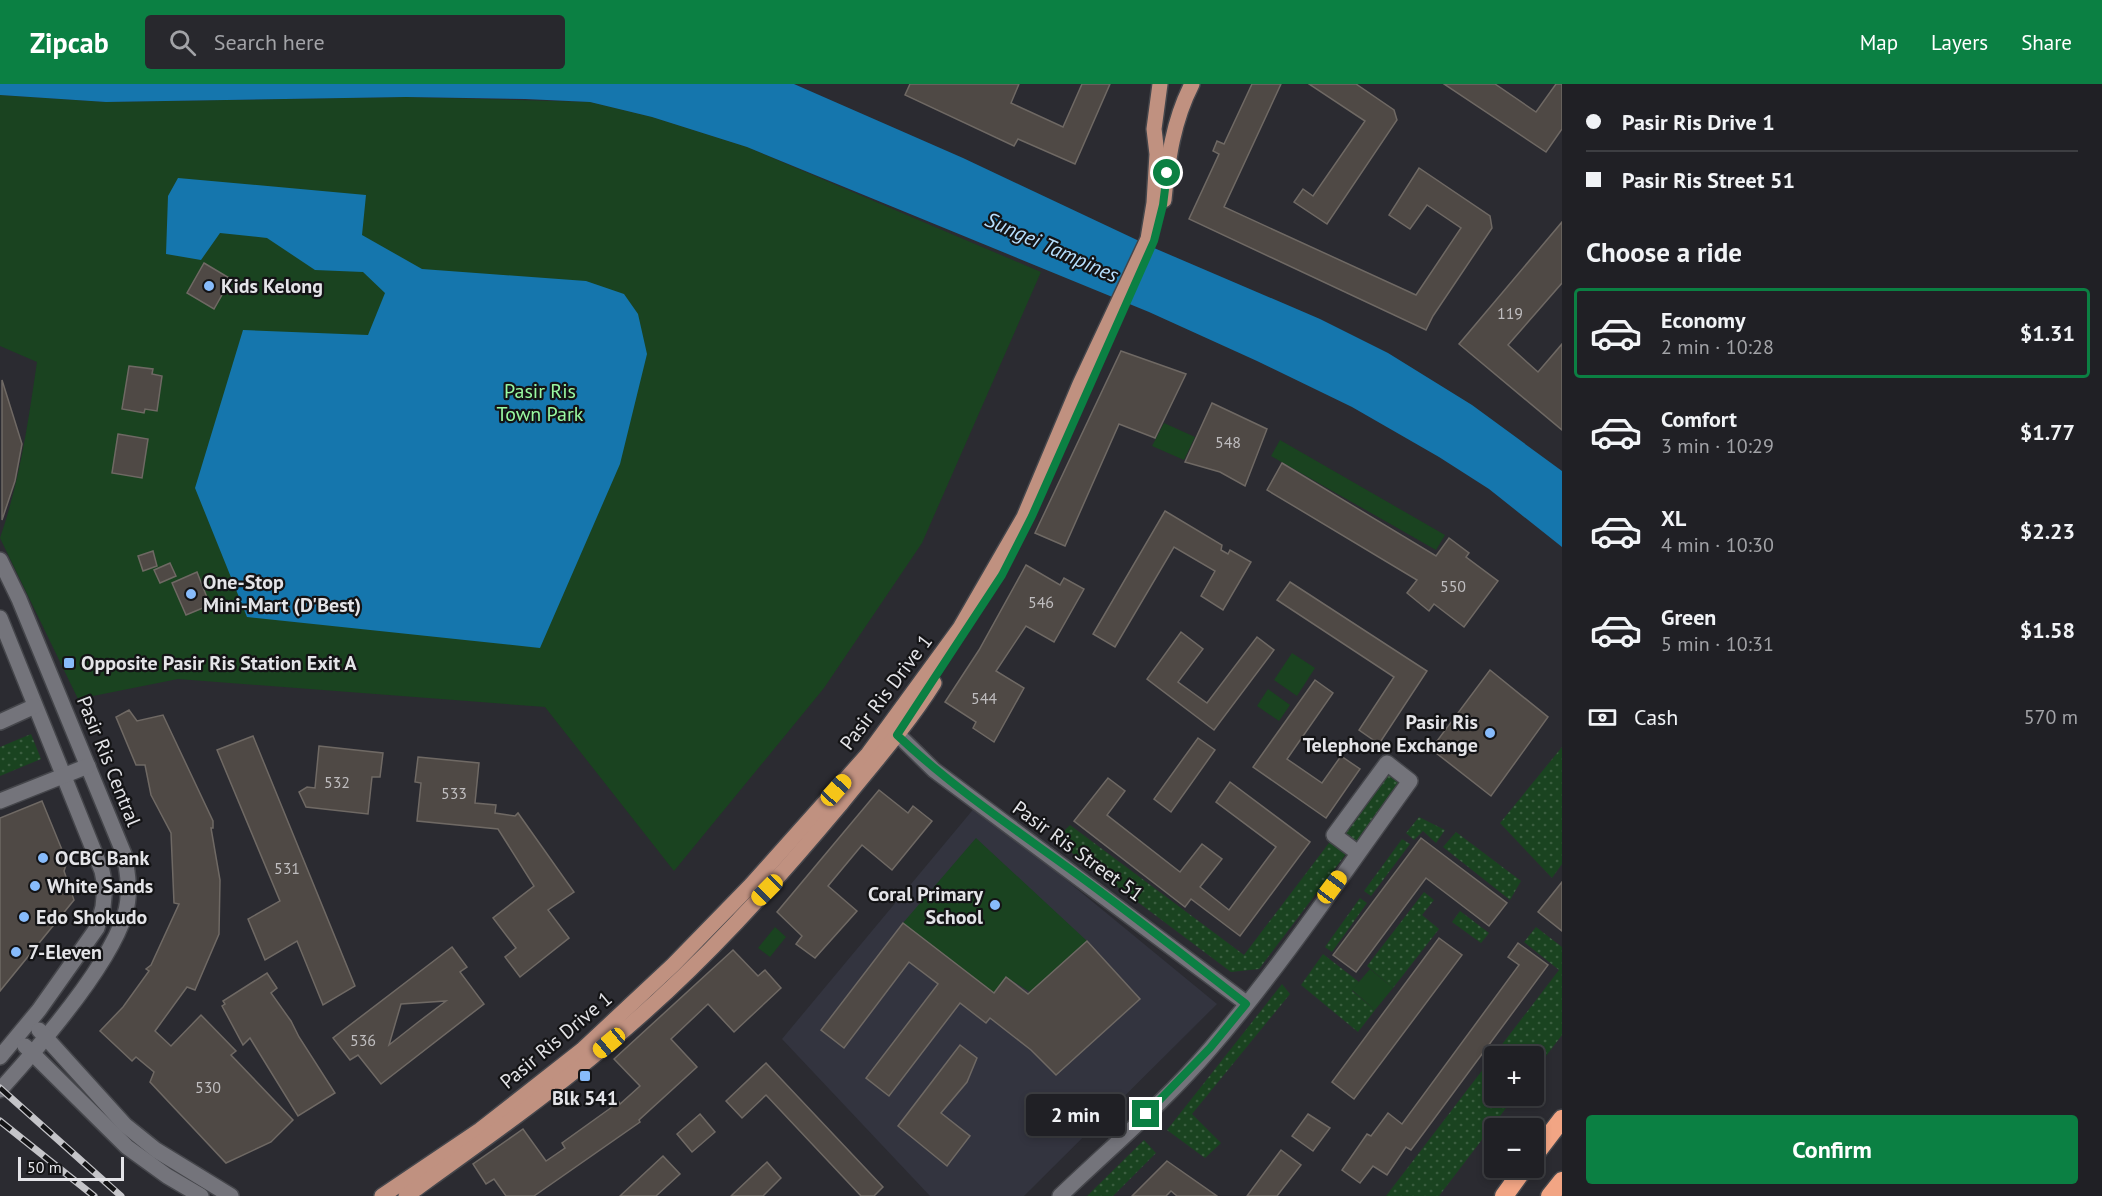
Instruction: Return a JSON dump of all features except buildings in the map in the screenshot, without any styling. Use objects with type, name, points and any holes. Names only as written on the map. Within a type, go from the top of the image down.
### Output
[{"type":"highway","points":[[1544,1143],[1562,1119]]},
{"type":"highway","points":[[1504,1196],[1518,1178]]},
{"type":"highway","points":[[1550,1196],[1562,1181]]},
{"type":"main road","name":"Pasir Ris Drive 1","points":[[1151,240],[1157,154],[1154,129],[1160,84]]},
{"type":"main road","name":"Pasir Ris Drive 1","points":[[406,1196],[577,1070],[634,1022],[715,945],[779,878],[893,731],[1002,575],[1151,240],[1163,205],[1168,157],[1178,112],[1192,84]]},
{"type":"main road","name":"Pasir Ris Drive 1","points":[[382,1196],[480,1130],[582,1050],[673,965],[752,885],[893,731]]},
{"type":"street","name":"Pasir Ris Central","points":[[0,560],[19,599],[124,854],[129,890],[126,912],[117,934],[94,971],[32,1053],[0,1090]]},
{"type":"street","points":[[0,618],[102,871],[105,886],[103,907],[97,928],[30,1021],[0,1057]]},
{"type":"street","points":[[0,722],[35,706]]},
{"type":"street","name":"Pasir Ris Street 51","points":[[893,731],[934,770],[974,801],[1084,880],[1246,1004]]},
{"type":"street","points":[[1060,1196],[1184,1077],[1246,1004],[1358,853],[1410,781],[1387,763],[1334,835],[1358,853]]},
{"type":"street","points":[[0,801],[88,766]]},
{"type":"street","points":[[30,1021],[125,1125],[156,1150],[231,1196]]},
{"type":"street","points":[[16,1038],[127,1147],[167,1176],[201,1196]]},
{"type":"shaded area","name":"Coral Primary School","points":[[976,806],[1217,1004],[1024,1196],[930,1196],[782,1039]]},
{"type":"green space","name":"Pasir Ris Town Park","points":[[0,95],[106,102],[406,97],[590,102],[652,117],[747,147],[1041,272],[922,543],[824,688],[674,871],[545,707],[178,679],[78,699],[0,538],[18,473],[37,362],[0,346]]},
{"type":"green space","points":[[1164,423],[1195,437],[1184,460],[1152,446]]},
{"type":"green space","points":[[1280,440],[1445,535],[1436,550],[1271,456]]},
{"type":"green space","points":[[1292,653],[1315,668],[1297,696],[1274,680]]},
{"type":"green space","points":[[1268,689],[1290,705],[1279,721],[1257,706]]},
{"type":"green space","points":[[31,734],[41,759],[0,776],[0,747]]},
{"type":"green space","points":[[1562,747],[1562,864],[1552,878],[1500,823]]},
{"type":"green space","points":[[1387,763],[1410,781],[1358,853],[1334,835]]},
{"type":"green space","points":[[1419,817],[1445,830],[1436,843],[1423,831],[1414,840],[1406,833]]},
{"type":"green space","points":[[1070,825],[1244,955],[1332,839],[1346,854],[1259,969],[1231,972],[1055,840]]},
{"type":"green space","points":[[1456,832],[1521,881],[1510,900],[1443,847]]},
{"type":"green space","points":[[976,838],[1087,941],[1030,992],[1006,977],[994,993],[903,923]]},
{"type":"green space","points":[[1402,839],[1410,844],[1371,896],[1364,891]]},
{"type":"green space","points":[[1424,892],[1434,900],[1422,915],[1439,929],[1393,988],[1367,966]]},
{"type":"green space","points":[[1360,898],[1367,903],[1332,952],[1325,947]]},
{"type":"green space","points":[[1460,911],[1489,933],[1481,943],[1452,922]]},
{"type":"green space","points":[[775,927],[786,937],[770,957],[758,948]]},
{"type":"green space","points":[[1536,927],[1562,947],[1562,1035],[1544,1059],[1544,1046],[1501,1046],[1559,970],[1524,942]]},
{"type":"green space","points":[[1323,954],[1359,982],[1352,991],[1375,1010],[1358,1032],[1301,985]]},
{"type":"green space","points":[[1370,969],[1393,988],[1375,1010],[1352,990]]},
{"type":"green space","points":[[1282,984],[1290,994],[1192,1114],[1221,1143],[1205,1158],[1167,1130]]},
{"type":"green space","points":[[1484,1068],[1484,1106],[1508,1106],[1498,1118],[1484,1118],[1484,1137],[1439,1196],[1386,1196]]},
{"type":"green space","points":[[1144,1140],[1156,1153],[1113,1196],[1087,1196]]},
{"type":"water","name":"Sungei Tampines","points":[[0,84],[794,84],[963,158],[1154,248],[1320,319],[1388,353],[1472,405],[1562,471],[1562,547],[1489,489],[1439,457],[1352,407],[1257,361],[1149,312],[747,147],[652,117],[590,102],[525,99],[406,97],[106,102],[0,95]]},
{"type":"water","points":[[178,178],[366,195],[362,235],[422,269],[586,281],[624,294],[638,314],[647,354],[620,464],[540,648],[247,617],[195,488],[243,330],[368,335],[385,293],[363,272],[315,270],[267,238],[220,233],[201,260],[166,254],[168,196]]},
{"type":"railway","points":[[0,1088],[121,1196]]},
{"type":"railway","points":[[0,1121],[94,1196]]},
{"type":"place","name":"Kids Kelong","points":[[209,286]]},
{"type":"place","name":"One-Stop Mini-Mart (D'Best)","points":[[191,594]]},
{"type":"place","name":"Opposite Pasir Ris Station Exit A","points":[[69,663]]},
{"type":"place","name":"Pasir Ris Telephone Exchange","points":[[1490,733]]},
{"type":"place","name":"OCBC Bank","points":[[43,858]]},
{"type":"place","name":"White Sands","points":[[35,886]]},
{"type":"place","name":"Coral Primary School","points":[[995,905]]},
{"type":"place","name":"Edo Shokudo","points":[[24,917]]},
{"type":"place","name":"7-Eleven","points":[[16,952]]},
{"type":"place","name":"Blk 541","points":[[585,1076]]},
{"type":"route","points":[[1146,1114],[1184,1077],[1246,1004],[1067,867],[974,801],[934,770],[897,735],[930,688],[1002,575],[1032,516],[1154,241],[1163,205],[1167,173]]}]
